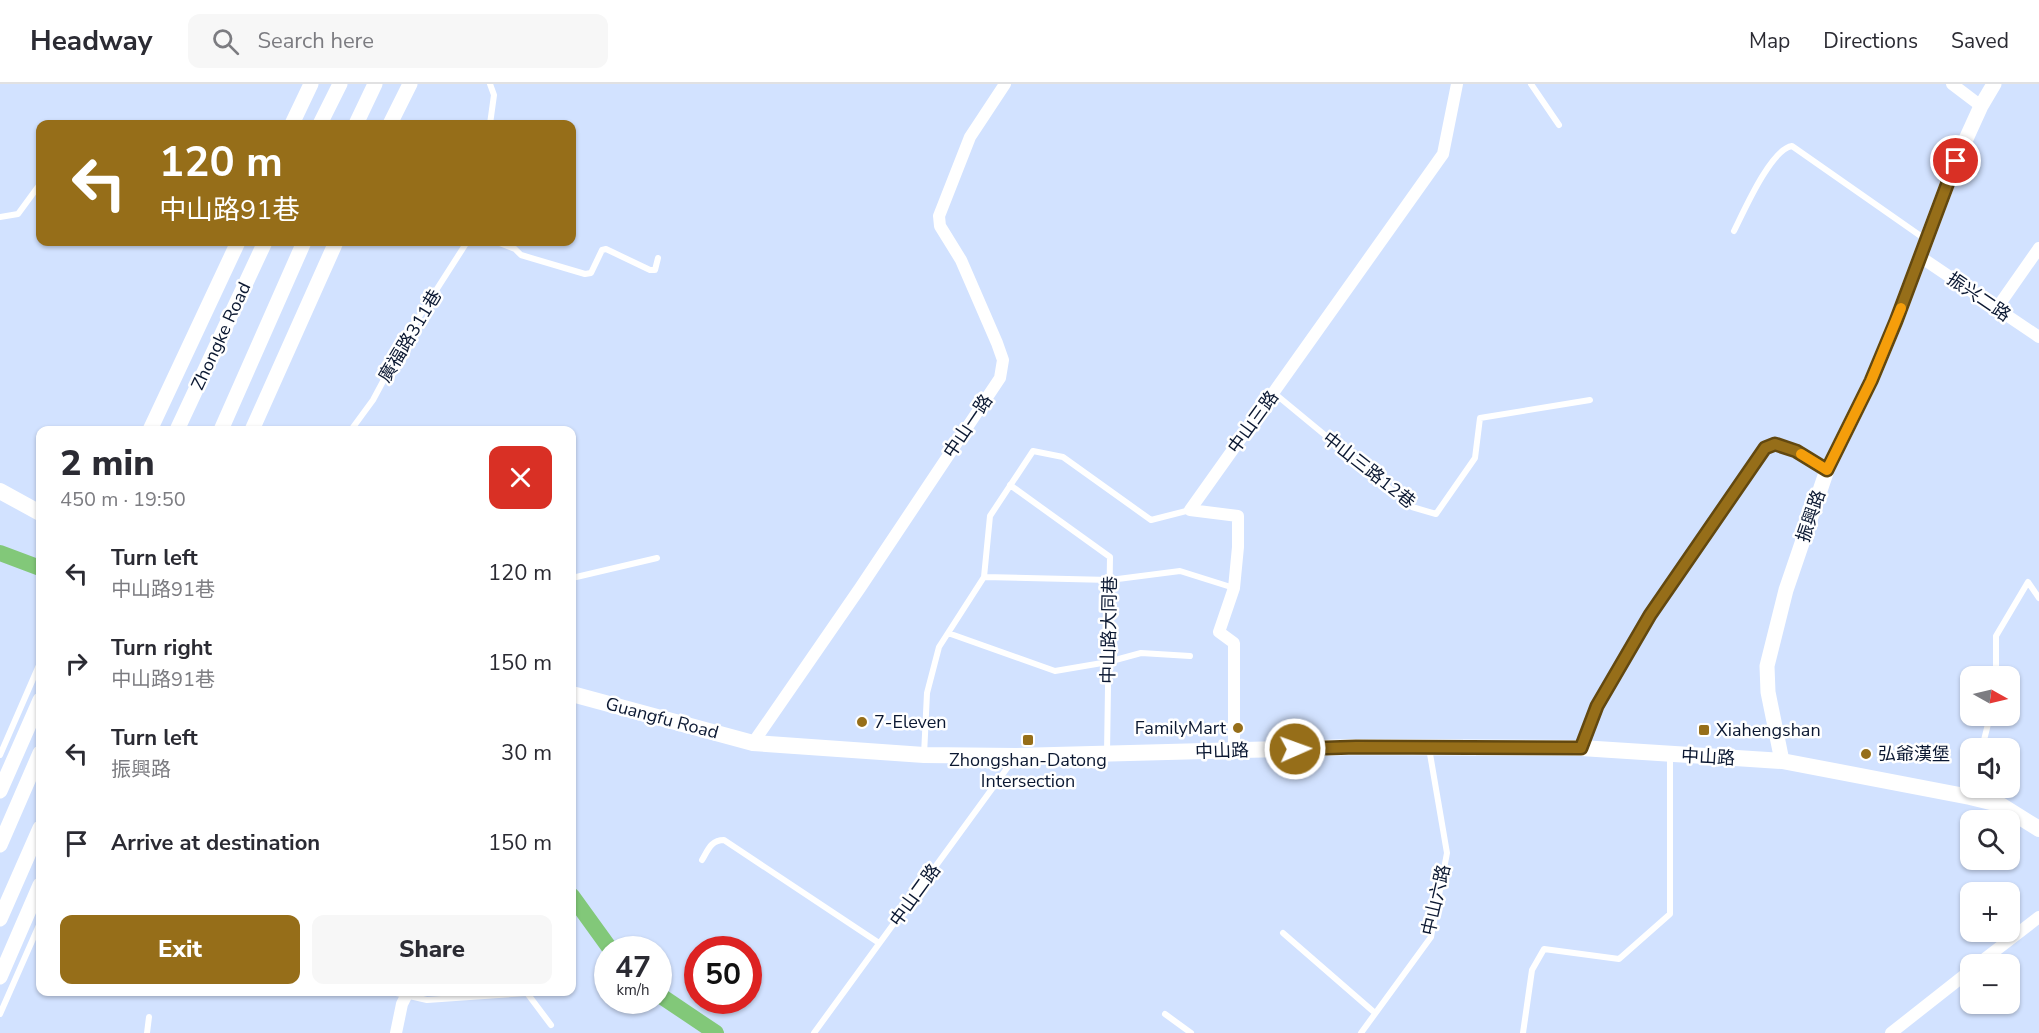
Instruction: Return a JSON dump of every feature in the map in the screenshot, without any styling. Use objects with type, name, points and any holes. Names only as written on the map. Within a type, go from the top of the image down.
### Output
[{"type":"main road","points":[[0,491],[36,511]]},
{"type":"main road","name":"Guangfu Road","points":[[576,695],[753,743]]},
{"type":"main road","name":"中山路","points":[[753,743],[924,755],[1016,756],[1356,747],[1581,748],[1782,761],[1960,790]]},
{"type":"main road","name":"中山路","points":[[1986,798],[2039,829]]},
{"type":"street","points":[[294,120],[311,84]]},
{"type":"street","points":[[323,120],[340,84]]},
{"type":"street","points":[[358,120],[375,84]]},
{"type":"street","points":[[392,120],[411,84]]},
{"type":"street","name":"中山一路","points":[[753,743],[860,588],[999,378],[1003,360],[961,260],[940,226],[939,216],[970,137],[1005,84]]},
{"type":"street","name":"中山三路","points":[[1190,510],[1443,154],[1457,84]]},
{"type":"street","points":[[1952,84],[1981,106]]},
{"type":"street","name":"振興路","points":[[1782,761],[1768,692],[1767,666],[1786,590],[1827,470],[1871,381],[1956,161],[1981,106],[1994,84]]},
{"type":"street","name":"Zhongke Road","points":[[152,426],[236,246]]},
{"type":"street","name":"Zhongke Road","points":[[179,426],[264,246]]},
{"type":"street","name":"Zhongke Road","points":[[223,426],[302,246]]},
{"type":"street","points":[[254,426],[334,246]]},
{"type":"street","points":[[1997,308],[2039,248]]},
{"type":"street","name":"振兴二路","points":[[1919,256],[2039,338]]},
{"type":"street","points":[[1581,748],[1597,706],[1650,615],[1765,448],[1775,444],[1796,451],[1827,470]]},
{"type":"street","points":[[1190,510],[1238,516],[1234,588],[1219,632],[1234,643],[1234,751]]},
{"type":"street","points":[[0,790],[36,709]]},
{"type":"street","points":[[0,845],[36,762]]},
{"type":"street","points":[[0,919],[36,837]]},
{"type":"street","points":[[0,977],[36,894]]},
{"type":"street","points":[[1991,954],[2039,917]]},
{"type":"street","points":[[1891,1033],[1960,979]]},
{"type":"street","points":[[396,1033],[402,1004],[407,996]]},
{"type":"lane","points":[[490,84],[494,94],[491,120]]},
{"type":"lane","points":[[1532,84],[1559,125]]},
{"type":"lane","points":[[1734,231],[1772,160],[1786,147],[1792,146],[1926,239]]},
{"type":"lane","points":[[0,217],[18,214],[36,189]]},
{"type":"lane","name":"廣福路311巷","points":[[354,426],[373,400],[410,331],[464,246]]},
{"type":"lane","points":[[507,246],[521,255],[585,274],[591,273],[602,250],[606,249],[650,270],[655,270],[658,258]]},
{"type":"lane","name":"中山三路12巷","points":[[1274,393],[1412,507],[1436,514],[1475,458],[1480,418],[1590,400]]},
{"type":"lane","points":[[924,755],[927,693],[939,646],[984,577],[990,516],[1033,451],[1063,457],[1151,520],[1190,510]]},
{"type":"lane","name":"中山路大同巷","points":[[1010,485],[1110,557],[1107,754]]},
{"type":"lane","points":[[576,577],[657,558]]},
{"type":"lane","points":[[984,577],[1110,580],[1180,571],[1234,588]]},
{"type":"lane","points":[[1996,666],[1996,636],[2028,582],[2039,598]]},
{"type":"lane","points":[[948,633],[1054,671],[1108,662],[1141,652],[1190,656]]},
{"type":"lane","points":[[0,755],[36,672]]},
{"type":"lane","name":"中山六路","points":[[1361,1033],[1431,937],[1447,853],[1429,747]]},
{"type":"lane","points":[[1523,1033],[1532,970],[1544,949],[1619,959],[1670,914],[1670,755]]},
{"type":"lane","name":"中山二路","points":[[814,1033],[1016,756]]},
{"type":"lane","points":[[702,860],[711,844],[716,840],[731,843],[879,943]]},
{"type":"lane","points":[[0,1014],[36,932]]},
{"type":"lane","points":[[1283,933],[1375,1013]]},
{"type":"lane","points":[[414,996],[427,1000],[485,996]]},
{"type":"lane","points":[[530,996],[550,1025]]},
{"type":"lane","points":[[1165,1014],[1191,1033]]},
{"type":"lane","points":[[147,1033],[149,1017]]},
{"type":"waterway","points":[[0,553],[36,566]]},
{"type":"waterway","points":[[576,902],[601,936]]},
{"type":"waterway","points":[[672,1003],[716,1033]]},
{"type":"slow traffic","points":[[1801,454],[1827,470],[1871,381],[1901,308]]},
{"type":"place","name":"7-Eleven","points":[[862,722]]},
{"type":"place","name":"FamilyMart","points":[[1238,728]]},
{"type":"place","name":"Xiahengshan","points":[[1704,730]]},
{"type":"place","name":"Zhongshan-Datong Intersection","points":[[1028,740]]},
{"type":"place","name":"弘爺漢堡","points":[[1866,754]]},
{"type":"route","points":[[1295,749],[1581,748],[1597,706],[1650,615],[1765,448],[1775,444],[1796,451],[1827,470],[1871,381],[1956,161]]}]
